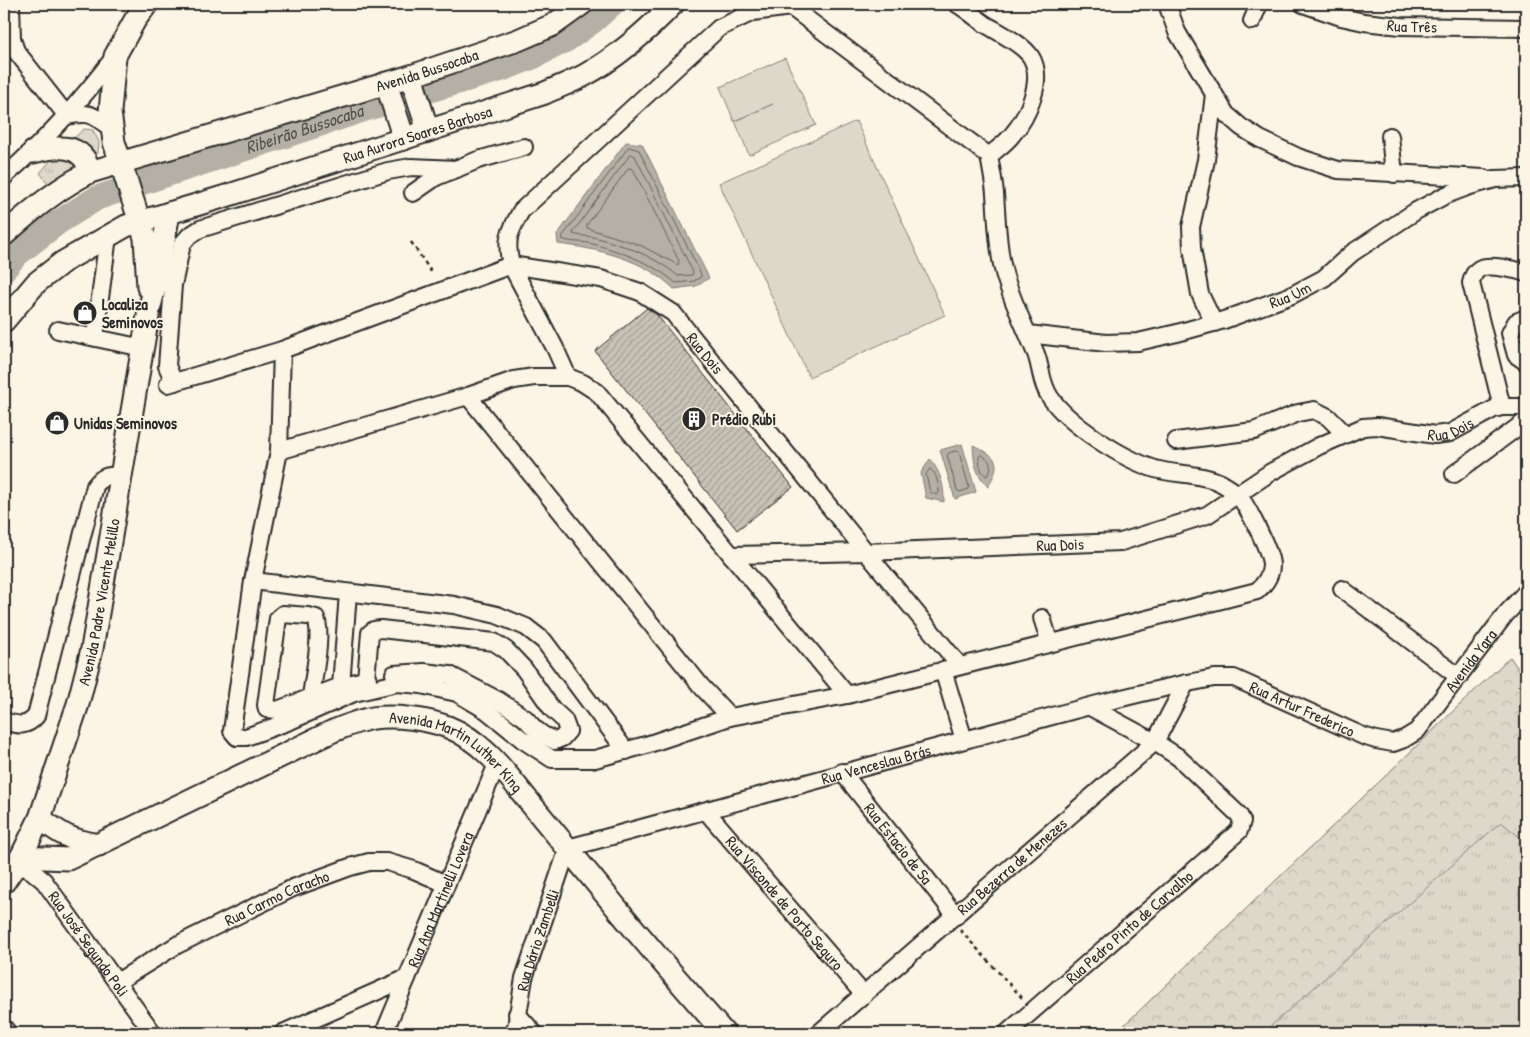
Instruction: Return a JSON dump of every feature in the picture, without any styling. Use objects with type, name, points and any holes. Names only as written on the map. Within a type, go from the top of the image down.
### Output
[{"type":"main road","name":"Rua Aurora Soares Barbosa","points":[[4,321],[36,283],[63,262],[126,226],[169,214],[402,132],[545,93],[584,75],[629,45],[673,4]]},
{"type":"main road","name":"Avenida Bussocaba","points":[[4,235],[26,215],[58,191],[90,172],[122,166],[412,79],[553,25],[577,5]]},
{"type":"main road","points":[[115,56],[139,9]]},
{"type":"main road","name":"Avenida Padre Vicente Melillo","points":[[115,56],[110,112],[112,128],[145,238],[149,310]]},
{"type":"main road","points":[[412,79],[427,126]]},
{"type":"main road","points":[[388,86],[402,132]]},
{"type":"main road","points":[[33,152],[52,147],[70,149],[82,155],[88,163],[90,172]]},
{"type":"main road","name":"Avenida Padre Vicente Melillo","points":[[4,882],[19,860],[40,818],[78,704],[92,649],[149,310],[169,214]]},
{"type":"main road","name":"Avenida Martin Luther King","points":[[19,860],[68,859],[333,731],[373,718],[411,719],[448,727],[479,745],[497,764],[636,932],[724,1033]]},
{"type":"main road","points":[[40,818],[66,837],[81,842],[99,844]]},
{"type":"street","points":[[11,4],[12,39],[16,51],[67,116]]},
{"type":"street","points":[[957,4],[1010,38],[1031,57],[1036,72],[1031,103],[1025,117],[1012,136],[990,156]]},
{"type":"street","points":[[1167,4],[1177,32],[1226,114],[1241,127],[1260,139],[1298,157],[1338,170],[1495,179]]},
{"type":"street","points":[[1252,21],[1259,4]]},
{"type":"street","name":"Rua Três","points":[[1303,4],[1341,18],[1373,23],[1401,26],[1526,28]]},
{"type":"street","points":[[282,350],[279,451],[253,581],[232,731],[237,737],[246,737],[290,721],[354,693],[397,683],[421,684],[457,693],[486,710],[524,740],[552,758],[596,759],[730,717],[847,694],[1258,591],[1268,581],[1271,566],[1262,536],[1238,495],[1221,483],[1206,478],[1155,469],[1103,443],[1060,410],[1048,395],[1039,362],[1003,269],[997,238],[995,193],[990,156],[790,5],[752,8],[719,28],[521,211],[509,233],[507,251],[511,265],[555,348],[568,377]]},
{"type":"street","points":[[4,177],[33,152],[67,116],[115,56]]},
{"type":"street","points":[[1214,94],[1206,160],[1191,227],[1192,248],[1200,294],[1214,323]]},
{"type":"street","points":[[67,116],[84,113],[94,116],[112,128]]},
{"type":"street","points":[[1390,136],[1394,174]]},
{"type":"street","points":[[413,194],[436,177],[478,160],[524,147]]},
{"type":"street","points":[[457,169],[411,167],[388,171],[200,229],[188,236],[182,244],[173,285],[167,366],[171,383],[282,350],[511,265]]},
{"type":"street","name":"Rua Um","points":[[1028,334],[1106,342],[1138,342],[1214,323],[1292,295],[1324,278],[1352,253],[1416,211],[1454,192],[1495,179],[1526,178]]},
{"type":"street","points":[[95,337],[108,236]]},
{"type":"street","name":"Rua Dois","points":[[511,265],[601,279],[640,292],[673,313],[866,552],[1121,542],[1207,515],[1271,472],[1345,434],[1377,426],[1436,435],[1450,433],[1483,414],[1502,406],[1526,407]]},
{"type":"street","points":[[1502,406],[1471,283],[1473,276],[1479,269],[1486,267],[1515,269],[1526,273]]},
{"type":"street","points":[[1526,318],[1516,322],[1510,333],[1516,355],[1526,362]]},
{"type":"street","points":[[58,330],[143,348]]},
{"type":"street","points":[[279,451],[468,396],[514,380],[534,377],[568,377],[583,383],[596,392],[847,694]]},
{"type":"street","points":[[468,396],[695,678],[730,717]]},
{"type":"street","points":[[1176,441],[1254,431],[1298,413],[1314,410],[1328,417],[1345,434]]},
{"type":"street","points":[[1454,474],[1526,421]]},
{"type":"street","points":[[4,721],[18,725],[31,722],[36,716],[95,486],[105,476],[121,475]]},
{"type":"street","points":[[731,555],[866,552],[960,666]]},
{"type":"street","points":[[253,581],[454,605],[497,615],[526,627],[544,641],[626,750]]},
{"type":"street","points":[[1342,589],[1459,677]]},
{"type":"street","points":[[341,686],[348,593]]},
{"type":"street","name":"Avenida Yara","points":[[1417,731],[1505,615],[1526,593]]},
{"type":"street","points":[[311,697],[318,624],[316,618],[282,614],[278,618],[267,709],[277,710],[341,686],[381,675],[424,672],[450,675],[498,700],[525,718],[535,729],[555,740],[562,738],[568,731],[564,720],[552,709],[524,670],[506,650],[494,642],[435,634],[374,630],[370,633],[366,679]]},
{"type":"street","points":[[1042,618],[1050,643]]},
{"type":"street","points":[[943,670],[964,740]]},
{"type":"street","name":"Rua Artur Frederico","points":[[1186,683],[1214,678],[1234,678],[1363,736],[1384,742],[1393,743],[1417,731]]},
{"type":"street","name":"Rua Venceslau Brás","points":[[568,848],[842,772],[1186,683]]},
{"type":"street","name":"Rua Bezerra de Menezes","points":[[818,1033],[954,918],[1155,742],[1186,683]]},
{"type":"street","points":[[1090,707],[1155,742]]},
{"type":"street","name":"Rua Pedro Pinto de Carvalho","points":[[1007,1033],[1239,831],[1242,821],[1239,815],[1178,757],[1155,742]]},
{"type":"street","name":"Rua Ana Martinelli Lovera","points":[[384,1033],[497,764]]},
{"type":"street","name":"Rua Estacio de Sa","points":[[842,772],[954,918]]},
{"type":"street","name":"Rua Visconde de Porto Seguro","points":[[706,811],[864,995]]},
{"type":"street","name":"Rua Dário Zambelli","points":[[515,1033],[524,978],[568,848]]},
{"type":"street","name":"Rua José Segundo Poli","points":[[19,860],[44,881],[153,1033]]},
{"type":"street","name":"Rua Carmo Caracho","points":[[117,982],[186,940],[293,888],[350,867],[369,862],[387,862],[414,870],[446,884]]},
{"type":"street","points":[[283,1033],[407,978]]},
{"type":"street","points":[[517,1014],[534,1033]]},
{"type":"street","points":[[4,1028],[8,1033]]},
{"type":"path","points":[[411,242],[432,273]]},
{"type":"path","points":[[954,918],[1034,1010]]},
{"type":"green space","points":[[785,58],[816,125],[749,155],[735,121],[773,104],[734,121],[720,87]]},
{"type":"green space","points":[[856,121],[945,315],[809,377],[719,183]]},
{"type":"green space","points":[[84,129],[93,130],[99,142],[98,153],[51,187],[40,173],[58,152]]},
{"type":"green space","points":[[1510,657],[1526,680],[1526,1033],[1116,1033]]},
{"type":"green space","points":[[1510,657],[1526,680],[1526,842],[1501,822],[1263,1033],[1116,1033]]},
{"type":"water","points":[[626,142],[642,144],[709,278],[696,286],[674,289],[649,270],[620,257],[558,244],[557,235]]},
{"type":"water","points":[[962,444],[976,492],[955,499],[940,450]]},
{"type":"water","points":[[973,445],[988,453],[995,461],[995,472],[988,487],[976,468]]},
{"type":"water","points":[[930,459],[941,479],[944,502],[926,498],[921,473]]},
{"type":"building","name":"Prédio Rubi","points":[[647,308],[657,315],[793,487],[737,530],[595,351]]},
{"type":"waterway","name":"Ribeirão Bussocaba","points":[[4,269],[17,254],[57,223],[97,198],[372,107],[502,69],[535,56],[566,40],[593,21],[612,4]]},
{"type":"place","name":"Localiza Seminovos","points":[[85,313]]},
{"type":"place","name":"Prédio Rubi","points":[[694,419]]},
{"type":"place","name":"Unidas Seminovos","points":[[57,423]]}]
